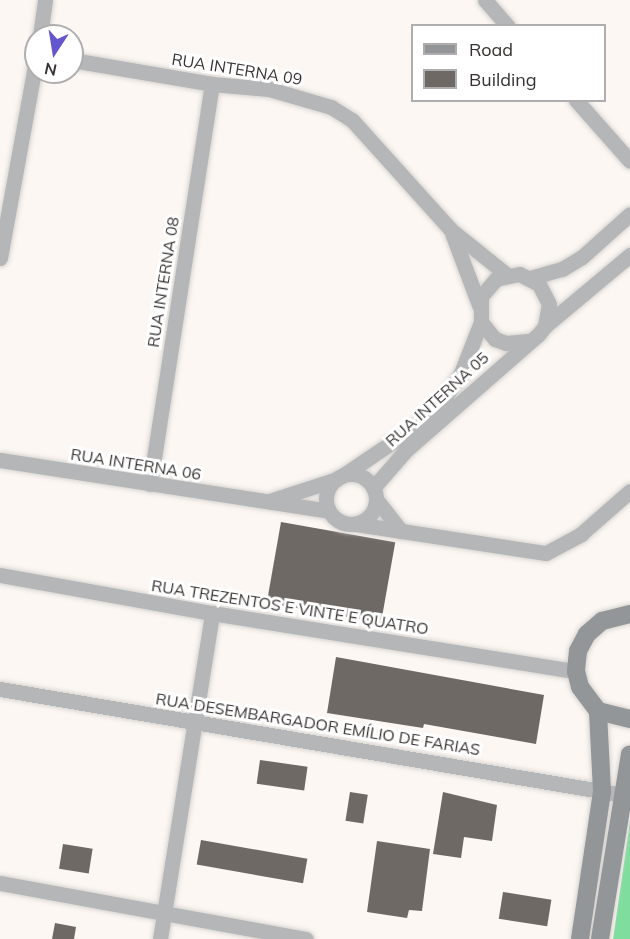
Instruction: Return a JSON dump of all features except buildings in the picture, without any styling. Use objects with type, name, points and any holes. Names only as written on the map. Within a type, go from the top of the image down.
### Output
[{"type":"main road","points":[[580,939],[602,791],[598,711],[580,687],[576,671],[578,651],[587,634],[602,621],[630,614]]},
{"type":"main road","points":[[598,711],[630,719]]},
{"type":"main road","points":[[600,939],[626,795],[630,753]]},
{"type":"street","points":[[42,24],[45,0]]},
{"type":"street","points":[[485,0],[506,24]]},
{"type":"street","name":"RUA INTERNA 09","points":[[84,62],[212,84],[269,89],[332,107],[352,120],[451,230],[507,274]]},
{"type":"street","points":[[0,258],[31,84]]},
{"type":"street","name":"RUA INTERNA 08","points":[[150,484],[212,84]]},
{"type":"street","points":[[578,102],[630,161]]},
{"type":"street","points":[[630,214],[582,257],[562,268],[530,278],[507,274],[487,286],[479,305],[481,322],[495,339],[506,343],[528,341],[630,255]]},
{"type":"street","name":"RUA INTERNA 09","points":[[451,230],[479,305]]},
{"type":"street","points":[[530,278],[546,294],[549,316],[545,326]]},
{"type":"street","name":"RUA INTERNA 05","points":[[340,478],[419,424],[446,396],[461,373],[481,322]]},
{"type":"street","name":"RUA INTERNA 05","points":[[375,493],[406,450],[528,341]]},
{"type":"street","name":"RUA INTERNA 06","points":[[0,460],[329,511]]},
{"type":"street","points":[[401,531],[375,493],[354,475],[340,478],[328,490],[329,511],[345,524],[546,553],[581,534],[630,491]]},
{"type":"street","name":"RUA INTERNA 06","points":[[266,502],[340,478]]},
{"type":"street","points":[[356,524],[374,510],[375,493]]},
{"type":"street","name":"RUA TREZENTOS E VINTE E QUATRO","points":[[0,575],[212,614],[576,671]]},
{"type":"street","points":[[160,939],[212,614]]},
{"type":"street","name":"RUA DESEMBARGADOR EMÍLIO DE FARIAS","points":[[0,689],[331,742],[626,795]]},
{"type":"street","points":[[0,883],[306,939]]},
{"type":"green space","points":[[630,821],[630,939],[613,939]]}]
